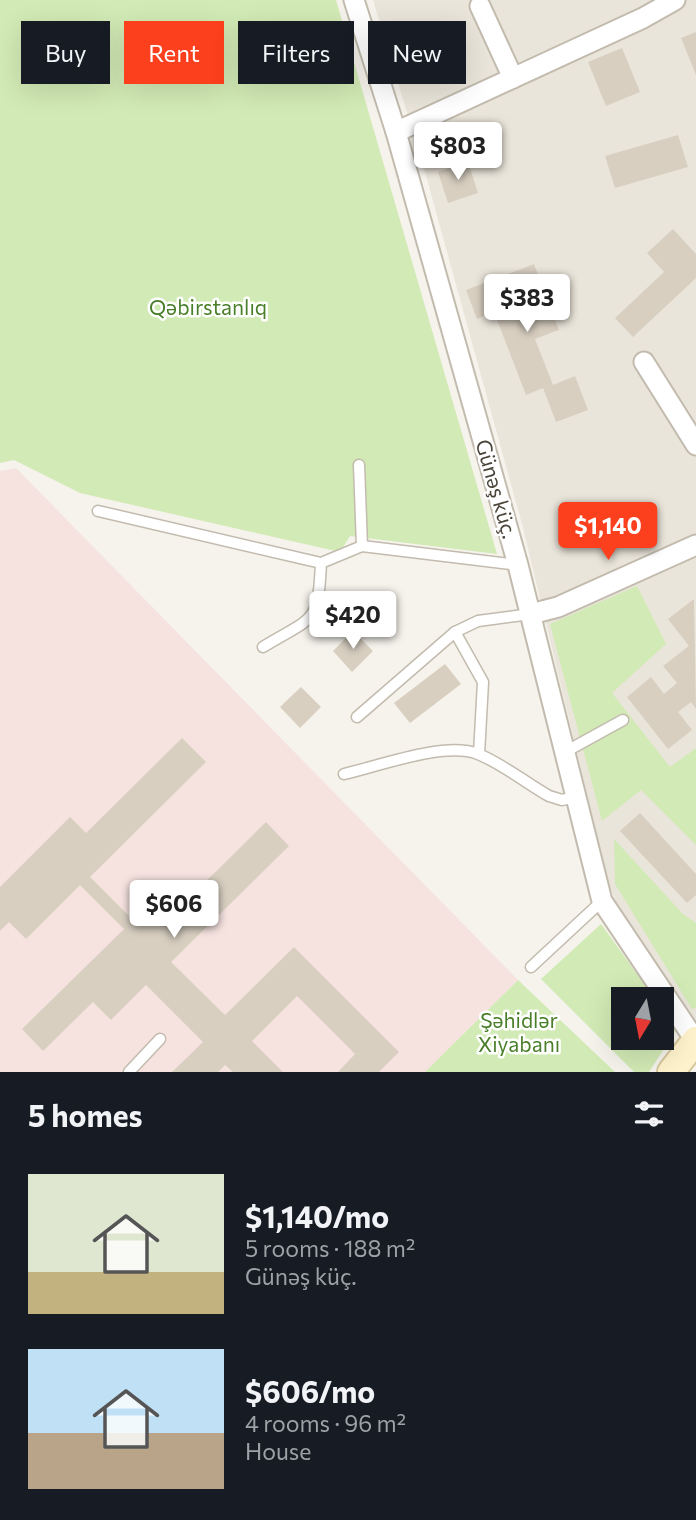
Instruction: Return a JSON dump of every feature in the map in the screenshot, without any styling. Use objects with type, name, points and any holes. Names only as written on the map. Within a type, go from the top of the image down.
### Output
[{"type":"main road","points":[[671,1072],[695,1040]]},
{"type":"street","name":"Günəş küç.","points":[[354,0],[396,132],[518,565],[602,901],[695,1040]]},
{"type":"street","points":[[396,132],[675,0]]},
{"type":"street","points":[[480,6],[513,78]]},
{"type":"street","points":[[644,362],[696,445]]},
{"type":"street","points":[[531,614],[558,607],[696,545]]},
{"type":"lane","points":[[359,466],[362,547]]},
{"type":"lane","points":[[97,511],[321,563],[362,547],[518,565]]},
{"type":"lane","points":[[263,647],[312,617],[319,603],[321,563]]},
{"type":"lane","points":[[357,717],[455,632],[478,621],[531,614]]},
{"type":"lane","points":[[455,632],[482,682],[479,754]]},
{"type":"lane","points":[[565,752],[623,720]]},
{"type":"lane","points":[[344,774],[445,750],[479,754],[549,796],[562,800],[576,797]]},
{"type":"lane","points":[[531,967],[602,901]]},
{"type":"lane","points":[[129,1072],[160,1039]]},
{"type":"shaded area","points":[[373,0],[696,0],[696,1027],[674,994],[674,987],[670,987],[622,915],[609,885],[523,528],[398,84],[466,84],[466,21],[379,21]]},
{"type":"shaded area","points":[[16,468],[518,980],[425,1072],[0,1072],[0,471]]},
{"type":"green space","name":"Qəbirstanlıq","points":[[0,0],[336,0],[342,21],[238,21],[238,84],[354,84],[354,62],[497,554],[350,536],[340,552],[80,493],[14,460],[0,463]]},
{"type":"green space","points":[[637,586],[666,644],[612,693],[670,767],[696,748],[696,845],[641,790],[602,821],[550,624]]},
{"type":"green space","points":[[614,839],[683,914],[696,923],[696,1008],[692,1009],[615,884]]},
{"type":"green space","points":[[601,924],[646,987],[611,987],[611,1049],[541,979]]},
{"type":"green space","name":"Şəhidlər Xiyabanı","points":[[518,980],[615,1072],[425,1072]]},
{"type":"green space","points":[[612,1050],[663,1050],[649,1072],[634,1072]]},
{"type":"building","points":[[696,32],[696,75],[681,38]]},
{"type":"building","points":[[622,48],[640,92],[606,106],[588,62]]},
{"type":"building","points":[[678,135],[688,167],[615,188],[605,156]]},
{"type":"building","points":[[468,162],[478,193],[448,203],[438,172]]},
{"type":"building","points":[[673,229],[696,254],[696,278],[633,337],[615,318],[664,272],[647,253]]},
{"type":"building","points":[[534,264],[559,330],[535,339],[553,385],[575,376],[588,410],[556,422],[543,388],[526,395],[494,312],[477,319],[466,290]]},
{"type":"building","points":[[694,599],[696,709],[691,702],[678,712],[692,730],[668,749],[627,697],[651,677],[664,694],[677,683],[663,666],[689,646],[668,619]]},
{"type":"building","points":[[353,631],[373,651],[352,672],[333,651]]},
{"type":"building","points":[[445,664],[461,684],[410,723],[394,703]]},
{"type":"building","points":[[301,687],[321,707],[300,728],[280,707]]},
{"type":"building","points":[[182,738],[206,762],[90,877],[133,920],[155,899],[171,916],[266,822],[289,846],[171,962],[225,1015],[294,947],[399,1052],[379,1072],[338,1072],[355,1054],[297,996],[252,1041],[283,1072],[233,1072],[225,1065],[218,1072],[172,1072],[203,1042],[146,985],[111,1020],[93,1002],[43,1051],[22,1029],[124,929],[80,885],[26,939],[9,922],[0,931],[0,887],[70,817],[86,833]]},
{"type":"building","points":[[640,813],[696,874],[696,895],[687,903],[620,831]]}]
